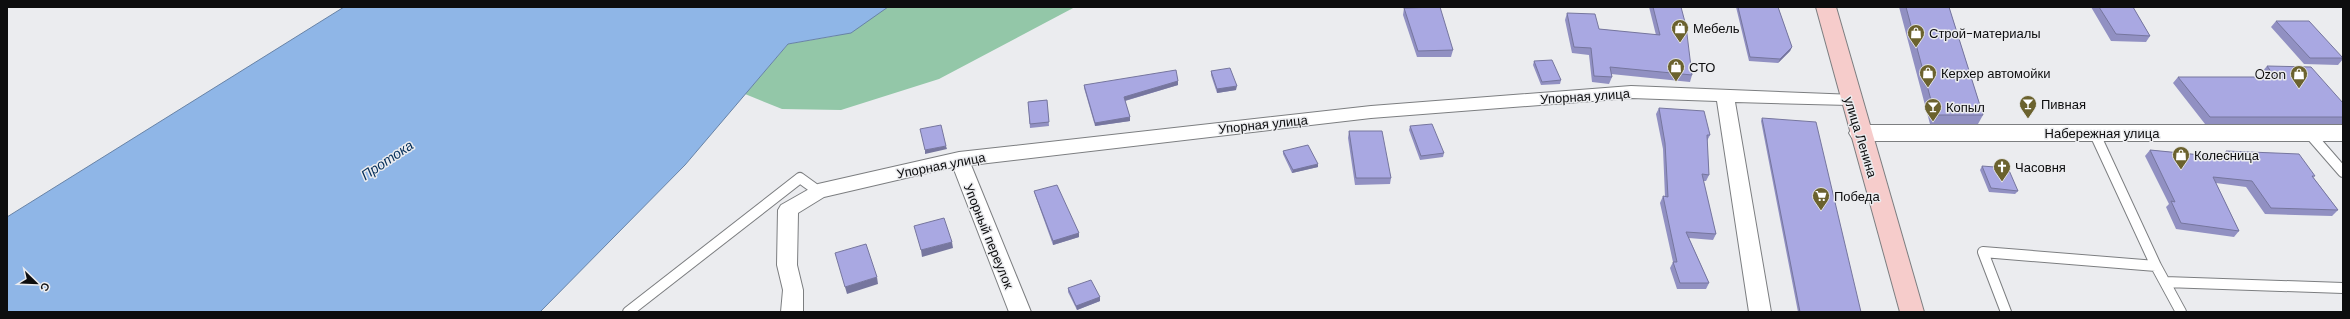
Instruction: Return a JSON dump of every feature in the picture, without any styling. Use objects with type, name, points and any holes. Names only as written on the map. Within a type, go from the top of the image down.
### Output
[{"type":"main road","name":"улица Ленина","points":[[1826,7],[1827,16],[1849,99],[1912,312]]},
{"type":"street","name":"Упорная улица","points":[[792,312],[793,290],[787,265],[788,210],[818,191],[959,159],[1371,112],[1631,92],[1849,99]]},
{"type":"street","points":[[1725,95],[1760,312]]},
{"type":"street","name":"Набережная улица","points":[[1860,133],[2343,133]]},
{"type":"street","name":"Упорный переулок","points":[[959,159],[1020,312]]},
{"type":"lane","points":[[2094,132],[2156,266],[2181,312]]},
{"type":"lane","points":[[2309,133],[2343,172]]},
{"type":"lane","points":[[628,312],[800,178],[818,191]]},
{"type":"lane","points":[[2006,312],[1984,252],[2156,266]]},
{"type":"lane","points":[[2165,282],[2343,288]]},
{"type":"green space","points":[[882,7],[1075,7],[939,79],[841,110],[782,109],[745,94],[788,44],[835,36]]},
{"type":"water","name":"Протока","points":[[344,7],[888,7],[851,33],[788,44],[685,165],[540,312],[7,312],[7,217]]},
{"type":"building","points":[[1440,7],[1453,50],[1418,51],[1404,8]]},
{"type":"building","points":[[1653,7],[1681,7],[1686,26],[1692,75],[1610,67],[1612,77],[1594,76],[1591,48],[1574,47],[1567,13],[1595,14],[1599,29],[1660,35]]},
{"type":"building","points":[[1738,7],[1778,7],[1792,47],[1780,59],[1750,57]]},
{"type":"building","points":[[1906,7],[1949,7],[1983,115],[1935,115]]},
{"type":"building","points":[[2099,7],[2133,7],[2150,36],[2116,34]]},
{"type":"building","points":[[2276,21],[2309,21],[2343,58],[2310,58]]},
{"type":"building","points":[[1552,60],[1561,80],[1542,82],[1534,61]]},
{"type":"building","points":[[2267,66],[2311,67],[2343,103],[2343,117],[2210,117],[2178,77],[2275,77]]},
{"type":"building","points":[[1230,68],[1237,86],[1217,89],[1211,71]]},
{"type":"building","points":[[1176,70],[1178,81],[1124,97],[1130,117],[1095,123],[1084,85]]},
{"type":"building","points":[[1047,100],[1049,122],[1030,124],[1028,102]]},
{"type":"building","points":[[1659,108],[1704,111],[1710,135],[1707,135],[1709,175],[1702,174],[1716,234],[1686,232],[1709,283],[1680,283],[1673,262],[1677,262],[1663,196],[1668,197],[1665,143]]},
{"type":"building","points":[[1762,118],[1816,122],[1861,312],[1800,312]]},
{"type":"building","points":[[1432,124],[1444,153],[1421,156],[1410,126]]},
{"type":"building","points":[[941,125],[946,146],[925,150],[920,129]]},
{"type":"building","points":[[1349,131],[1382,131],[1391,178],[1356,178]]},
{"type":"building","points":[[1308,145],[1318,164],[1293,170],[1283,151]]},
{"type":"building","points":[[2150,150],[2232,158],[2226,151],[2299,154],[2315,176],[2312,176],[2338,210],[2271,208],[2252,181],[2213,177],[2239,231],[2181,223],[2171,201],[2175,202]]},
{"type":"building","points":[[1982,166],[2008,168],[2018,191],[1991,188]]},
{"type":"building","points":[[1057,185],[1079,233],[1053,241],[1034,191]]},
{"type":"building","points":[[944,218],[952,242],[921,250],[914,226]]},
{"type":"building","points":[[866,244],[877,277],[845,287],[835,253]]},
{"type":"building","points":[[1091,280],[1100,297],[1076,306],[1068,288]]},
{"type":"place","name":"Мебель","points":[[1680,43]]},
{"type":"place","name":"Строй-материалы","points":[[1916,48]]},
{"type":"place","name":"СТО","points":[[1676,82]]},
{"type":"place","name":"Керхер автомойки","points":[[1928,88]]},
{"type":"place","name":"Ozon","points":[[2299,89]]},
{"type":"place","name":"Пивная","points":[[2028,119]]},
{"type":"place","name":"Копыл","points":[[1933,122]]},
{"type":"place","name":"Колесница","points":[[2181,170]]},
{"type":"place","name":"Часовня","points":[[2002,182]]},
{"type":"place","name":"Победа","points":[[1821,211]]}]
